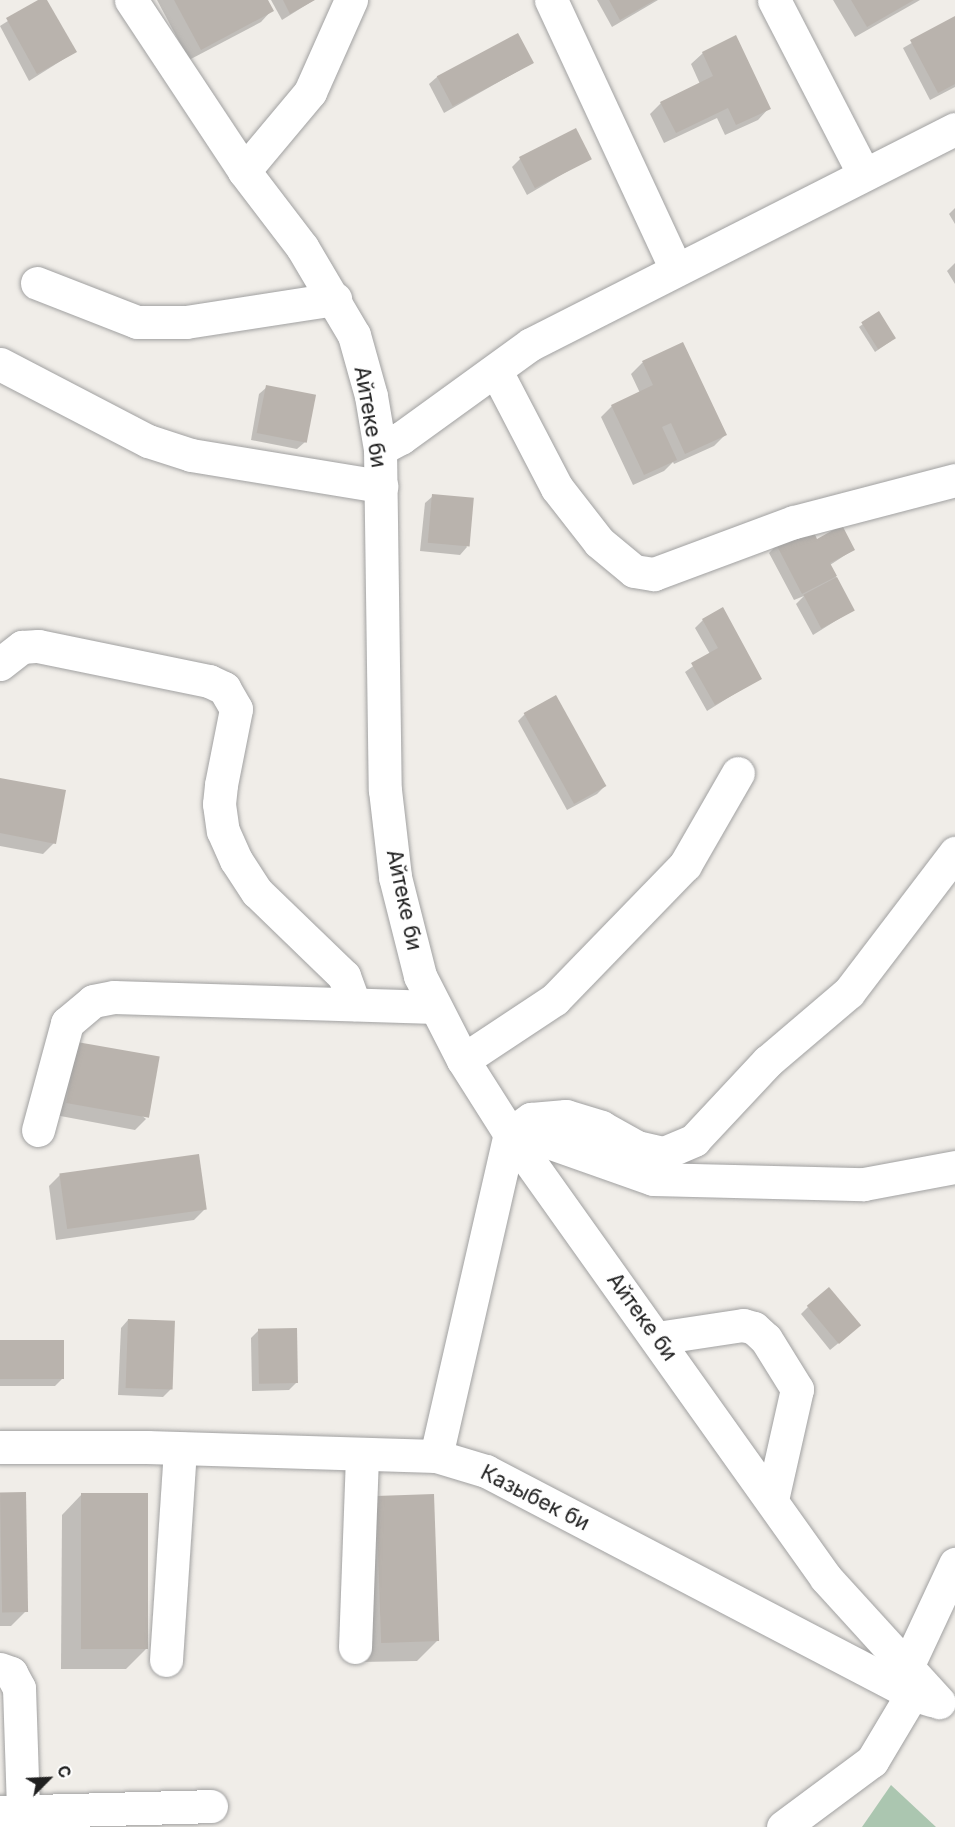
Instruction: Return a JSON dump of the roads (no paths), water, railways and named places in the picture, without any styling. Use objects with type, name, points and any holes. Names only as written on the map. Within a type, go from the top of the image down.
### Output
[{"type":"street","name":"Айтеке би","points":[[131,0],[244,171],[302,247],[354,335],[371,396],[380,449],[385,790],[395,878],[420,976],[463,1060],[826,1578],[928,1693]]},
{"type":"street","points":[[244,171],[309,92],[351,0]]},
{"type":"street","points":[[551,0],[676,269]]},
{"type":"street","points":[[774,0],[864,174]]},
{"type":"street","points":[[380,449],[496,371],[531,344],[955,129]]},
{"type":"street","points":[[37,283],[137,322],[186,322],[334,299]]},
{"type":"street","points":[[0,364],[148,441],[180,452],[381,486]]},
{"type":"street","points":[[496,371],[557,488],[599,542],[634,571],[654,574],[794,522],[955,480]]},
{"type":"street","points":[[0,664],[22,647],[38,646],[209,681],[224,688],[236,709],[221,785],[223,831],[236,860],[257,892],[344,976],[354,1004]]},
{"type":"street","points":[[463,1060],[555,999],[685,865],[738,773]]},
{"type":"street","points":[[436,1456],[513,1132],[531,1119],[566,1116],[601,1127],[637,1147],[664,1153],[694,1140],[768,1061],[849,992],[955,853]]},
{"type":"street","points":[[38,1130],[67,1023],[93,1001],[114,997],[435,1007]]},
{"type":"street","points":[[513,1132],[653,1179],[864,1184],[955,1167]]},
{"type":"street","points":[[657,1338],[743,1325],[754,1328],[766,1340],[796,1389],[772,1500]]},
{"type":"street","name":"Казыбек би","points":[[0,1447],[180,1448],[436,1456],[486,1470],[928,1693]]},
{"type":"street","points":[[166,1659],[180,1448]]},
{"type":"street","points":[[355,1647],[362,1454]]},
{"type":"street","points":[[783,1827],[872,1761],[928,1693],[955,1564]]},
{"type":"street","points":[[0,1669],[11,1673],[19,1688],[12,1811],[211,1806]]}]
